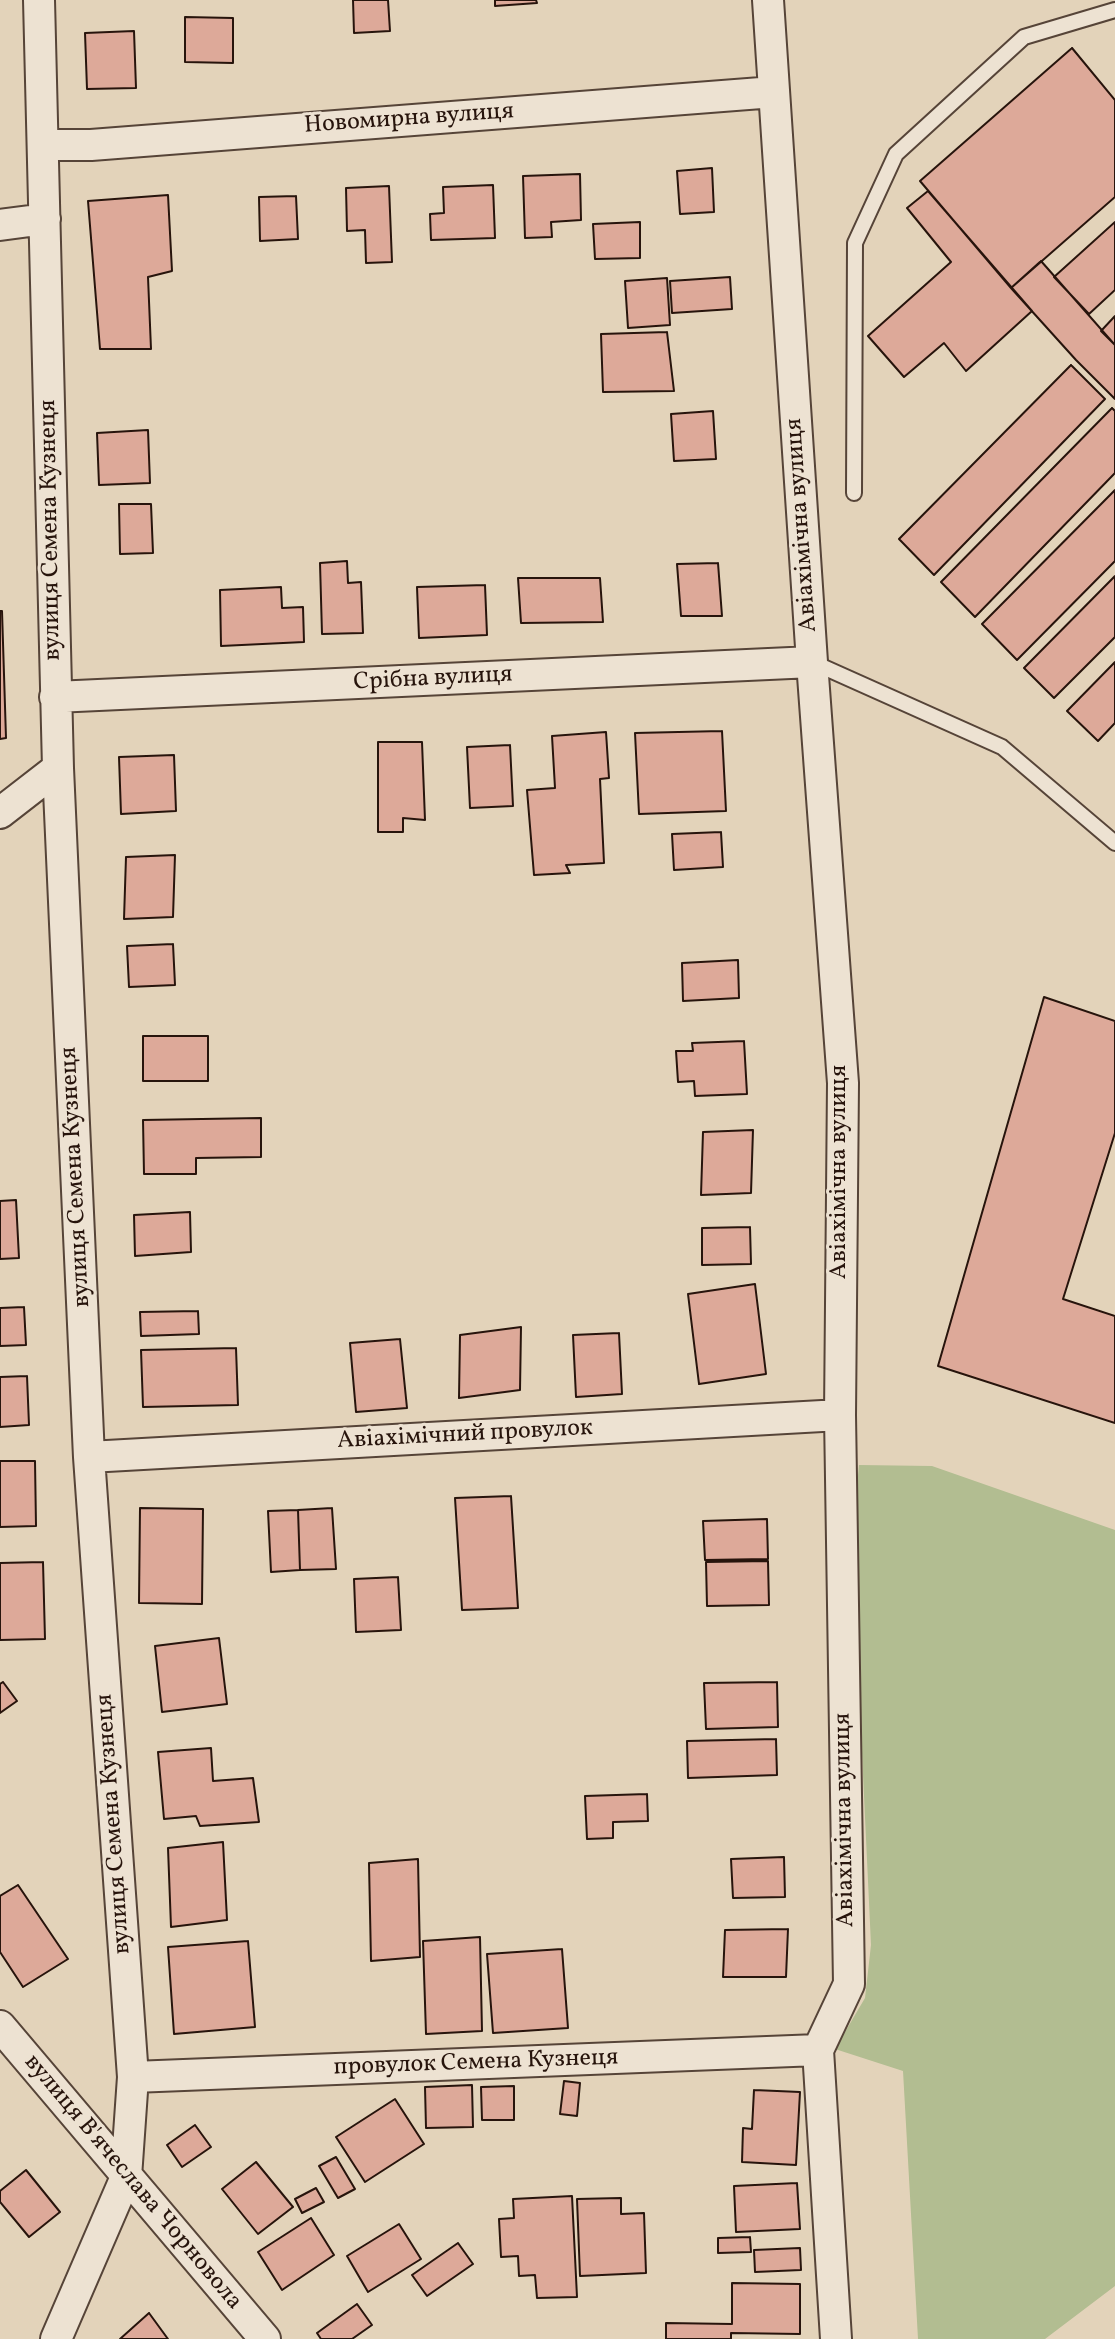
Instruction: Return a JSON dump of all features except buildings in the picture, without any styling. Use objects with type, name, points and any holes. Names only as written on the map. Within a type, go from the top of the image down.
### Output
[{"type":"street","name":"вулиця Семена Кузнеця","points":[[39,0],[55,697],[89,1457],[133,2077],[126,2177],[56,2339]]},
{"type":"street","name":"Авіахімічна вулиця","points":[[768,0],[843,1083],[840,1415],[849,1984],[818,2050]]},
{"type":"street","name":"Новомирна вулиця","points":[[43,145],[91,145],[774,92]]},
{"type":"street","points":[[0,225],[45,219]]},
{"type":"street","name":"Срібна вулиця","points":[[55,697],[812,662]]},
{"type":"street","points":[[0,813],[58,768]]},
{"type":"street","name":"Авіахімічний провулок","points":[[89,1457],[840,1415]]},
{"type":"street","name":"вулиця В'ячеслава Чорновола","points":[[0,2026],[265,2339]]},
{"type":"street","points":[[818,2050],[836,2339]]},
{"type":"street","name":"провулок Семена Кузнеця","points":[[133,2077],[818,2050]]},
{"type":"lane","points":[[854,493],[855,243],[896,154],[1024,37],[1115,10]]},
{"type":"lane","points":[[812,662],[1002,747],[1115,843]]},
{"type":"green space","points":[[859,1465],[932,1466],[1115,1530],[1115,2286],[1045,2339],[918,2339],[903,2071],[835,2049],[865,1998],[871,1945],[861,1732],[856,1495]]}]
